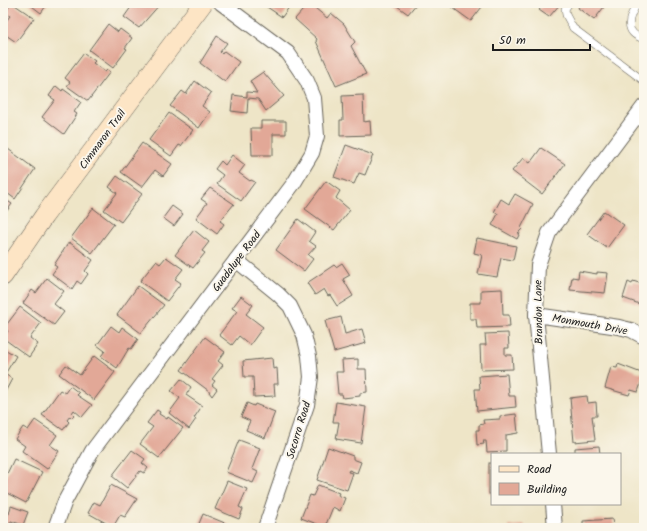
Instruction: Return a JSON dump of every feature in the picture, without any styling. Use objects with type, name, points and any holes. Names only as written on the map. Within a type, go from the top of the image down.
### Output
[{"type":"street","name":"Cimmaron Trail","points":[[3,276],[44,216],[203,3]]},
{"type":"street","name":"Guadalupe Road","points":[[55,528],[65,501],[92,451],[294,183],[312,153],[317,136],[317,120],[314,98],[307,81],[288,53],[221,3]]},
{"type":"street","name":"Brandon Lane","points":[[549,453],[536,315],[538,265],[549,233],[639,122],[644,106]]},
{"type":"street","name":"Socorro Road","points":[[236,260],[278,294],[290,306],[304,335],[309,356],[311,377],[307,404],[265,528]]},
{"type":"street","name":"Monmouth Drive","points":[[536,315],[619,327],[631,330],[644,337]]},
{"type":"street","points":[[553,505],[555,528]]},
{"type":"lane","points":[[570,3],[565,9],[566,15],[573,28],[644,81]]},
{"type":"lane","points":[[638,3],[630,14],[628,22],[631,31],[639,38],[644,39]]},
{"type":"building","points":[[12,3],[34,18],[16,42],[3,33],[3,25],[10,16],[5,12]]},
{"type":"building","points":[[28,3],[48,3],[41,13]]},
{"type":"building","points":[[134,3],[161,3],[139,28],[124,17]]},
{"type":"building","points":[[261,3],[292,3],[282,17]]},
{"type":"building","points":[[309,3],[327,18],[331,13],[344,24],[355,42],[351,46],[366,74],[336,86],[316,41],[317,39],[295,19]]},
{"type":"building","points":[[393,3],[417,3],[408,14]]},
{"type":"building","points":[[446,3],[485,3],[471,21]]},
{"type":"building","points":[[545,3],[561,3],[549,17],[539,10]]},
{"type":"building","points":[[581,3],[607,3],[594,20],[578,8]]},
{"type":"building","points":[[108,24],[118,32],[120,29],[132,38],[125,48],[127,49],[113,68],[89,50]]},
{"type":"building","points":[[217,36],[227,43],[220,52],[222,54],[224,51],[239,62],[225,82],[200,63]]},
{"type":"building","points":[[84,53],[95,61],[93,63],[105,72],[107,70],[110,72],[88,101],[67,86],[70,82],[65,78]]},
{"type":"building","points":[[263,72],[284,96],[266,111],[258,99],[248,98],[247,113],[231,111],[233,95],[247,97],[247,92],[257,93],[250,81]]},
{"type":"building","points":[[195,81],[211,93],[202,106],[210,112],[199,128],[170,106],[182,91],[186,94]]},
{"type":"building","points":[[56,86],[62,91],[63,89],[81,102],[74,112],[77,114],[64,134],[42,117],[55,100],[49,96]]},
{"type":"building","points":[[363,95],[364,122],[370,121],[371,135],[340,136],[340,120],[343,120],[342,96]]},
{"type":"building","points":[[169,113],[193,130],[171,156],[149,140]]},
{"type":"building","points":[[261,121],[286,121],[286,134],[273,134],[273,155],[252,155],[251,128],[261,128]]},
{"type":"building","points":[[142,143],[172,164],[163,176],[155,170],[142,187],[121,172]]},
{"type":"building","points":[[346,145],[373,155],[365,175],[359,173],[354,184],[334,177]]},
{"type":"building","points":[[541,148],[565,164],[542,194],[512,171],[523,158],[530,163]]},
{"type":"building","points":[[8,149],[35,169],[15,199],[3,190],[3,156]]},
{"type":"building","points":[[232,155],[245,165],[239,173],[250,181],[255,182],[241,201],[217,184],[223,175],[215,169],[221,161],[225,165]]},
{"type":"building","points":[[117,176],[142,194],[121,222],[104,210],[117,193],[109,187]]},
{"type":"building","points":[[326,181],[340,191],[336,198],[350,210],[334,230],[305,209]]},
{"type":"building","points":[[210,188],[234,204],[220,221],[224,224],[217,234],[196,218],[207,203],[201,199]]},
{"type":"building","points":[[515,194],[533,204],[521,228],[522,229],[518,233],[520,233],[517,239],[492,225],[498,214],[494,212],[501,199],[509,204]]},
{"type":"building","points":[[3,198],[12,204],[3,216]]},
{"type":"building","points":[[172,206],[183,214],[174,226],[163,218]]},
{"type":"building","points":[[93,208],[114,224],[92,253],[71,238]]},
{"type":"building","points":[[604,211],[624,225],[607,248],[587,234]]},
{"type":"building","points":[[298,219],[315,232],[309,241],[316,246],[308,255],[313,259],[304,271],[276,250]]},
{"type":"building","points":[[194,230],[209,242],[202,251],[205,253],[193,268],[175,255]]},
{"type":"building","points":[[477,238],[516,246],[513,260],[501,258],[497,277],[478,274],[482,255],[474,253]]},
{"type":"building","points":[[69,242],[93,260],[85,271],[88,274],[81,284],[77,281],[72,289],[52,274],[57,267],[54,265]]},
{"type":"building","points":[[166,257],[183,269],[175,279],[181,283],[167,301],[140,281],[156,261],[160,264]]},
{"type":"building","points":[[342,263],[350,275],[343,279],[353,296],[337,306],[324,289],[315,295],[307,283],[334,265],[336,267]]},
{"type":"building","points":[[579,271],[597,274],[597,272],[608,273],[605,293],[570,290],[572,277],[578,278]]},
{"type":"building","points":[[47,278],[64,291],[54,304],[64,312],[54,325],[23,303],[32,290],[36,293]]},
{"type":"building","points":[[633,281],[642,284],[644,282],[644,303],[642,305],[623,298],[628,282],[632,284]]},
{"type":"building","points":[[138,286],[164,305],[141,333],[117,315]]},
{"type":"building","points":[[502,289],[503,315],[509,315],[510,327],[477,328],[476,319],[470,319],[470,303],[481,303],[481,290]]},
{"type":"building","points":[[241,296],[253,305],[246,314],[263,327],[250,345],[239,336],[232,345],[219,335],[237,311],[232,308]]},
{"type":"building","points":[[20,307],[41,323],[30,338],[38,344],[29,357],[3,338],[8,331],[4,328]]},
{"type":"building","points":[[341,317],[345,334],[362,329],[366,343],[334,352],[325,321]]},
{"type":"building","points":[[111,326],[119,332],[122,327],[138,339],[131,349],[129,348],[117,368],[101,356],[105,351],[97,345]]},
{"type":"building","points":[[508,333],[509,348],[505,348],[505,355],[512,355],[513,369],[481,370],[480,345],[486,345],[485,334]]},
{"type":"building","points":[[205,337],[225,352],[218,361],[223,365],[212,379],[215,381],[212,385],[217,389],[212,396],[209,391],[181,370]]},
{"type":"building","points":[[3,348],[16,356],[5,374],[12,379],[5,392],[3,390]]},
{"type":"building","points":[[94,356],[115,372],[94,400],[59,374],[66,365],[80,375]]},
{"type":"building","points":[[272,358],[273,369],[277,368],[278,384],[274,384],[275,396],[254,397],[253,377],[244,377],[243,361]]},
{"type":"building","points":[[358,359],[358,369],[366,369],[367,392],[360,393],[360,396],[343,398],[342,394],[338,394],[336,372],[343,372],[342,360]]},
{"type":"building","points":[[618,364],[644,374],[638,392],[631,390],[629,395],[605,388],[611,367],[617,368]]},
{"type":"building","points":[[507,374],[509,396],[515,396],[516,407],[477,411],[475,389],[480,389],[479,376]]},
{"type":"building","points":[[181,379],[191,387],[186,395],[202,406],[189,429],[169,413],[180,398],[171,391]]},
{"type":"building","points":[[70,386],[79,393],[77,395],[92,405],[82,417],[74,410],[72,413],[74,415],[72,418],[70,416],[67,420],[69,422],[63,430],[42,415],[60,390],[65,393]]},
{"type":"building","points":[[587,396],[588,403],[596,402],[597,416],[592,416],[595,440],[574,442],[570,398]]},
{"type":"building","points":[[336,402],[366,407],[361,443],[336,439],[339,422],[333,422]]},
{"type":"building","points":[[247,403],[254,406],[255,404],[275,412],[265,438],[246,430],[250,421],[241,417]]},
{"type":"building","points":[[157,410],[160,412],[159,414],[167,419],[168,417],[183,428],[159,458],[140,444],[153,427],[147,423]]},
{"type":"building","points":[[516,414],[518,433],[506,435],[506,451],[487,452],[486,441],[483,441],[484,444],[477,445],[476,430],[479,430],[479,425],[484,424],[483,420],[500,419],[500,416]]},
{"type":"building","points":[[35,420],[57,435],[50,445],[59,451],[47,469],[22,451],[25,446],[15,439],[23,427],[28,430]]},
{"type":"building","points":[[239,440],[260,448],[252,469],[258,472],[253,483],[226,472]]},
{"type":"building","points":[[599,446],[600,453],[575,453],[575,448]]},
{"type":"building","points":[[328,447],[353,456],[353,459],[361,462],[357,473],[349,470],[348,472],[353,473],[347,490],[317,480]]},
{"type":"building","points":[[132,450],[145,459],[142,463],[148,468],[144,473],[140,471],[127,488],[112,476]]},
{"type":"building","points":[[14,459],[42,472],[26,503],[3,491],[6,486],[3,485],[3,482]]},
{"type":"building","points":[[489,463],[491,463],[491,494],[489,494]]},
{"type":"building","points":[[227,481],[247,489],[239,507],[243,509],[239,519],[215,509]]},
{"type":"building","points":[[111,485],[137,499],[125,517],[120,515],[113,527],[88,513],[94,502],[100,505]]},
{"type":"building","points":[[318,485],[339,493],[338,495],[345,498],[340,511],[333,507],[325,527],[301,518],[310,495],[313,496]]},
{"type":"building","points":[[11,506],[28,512],[23,525],[11,521],[8,528],[3,528],[3,513],[9,514]]},
{"type":"building","points":[[203,514],[232,526],[231,528],[205,528],[198,526]]},
{"type":"building","points":[[613,519],[614,528],[583,528],[583,521]]},
{"type":"building","points":[[525,525],[525,528],[509,528],[509,526]]}]
